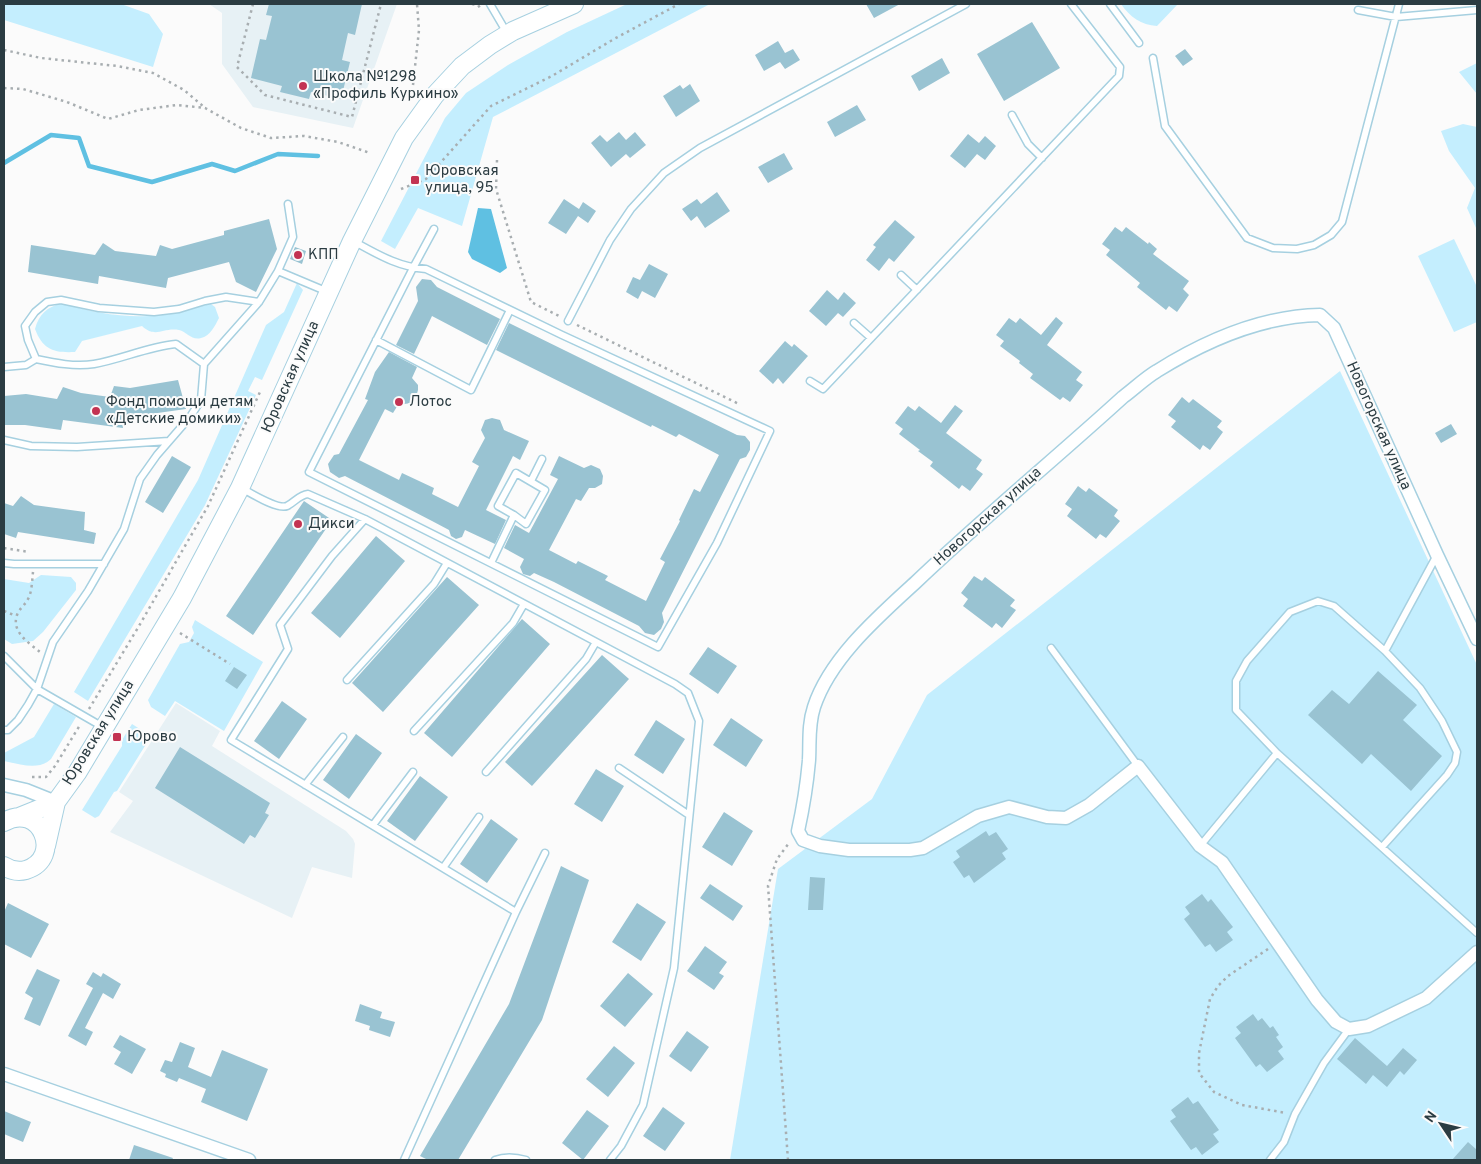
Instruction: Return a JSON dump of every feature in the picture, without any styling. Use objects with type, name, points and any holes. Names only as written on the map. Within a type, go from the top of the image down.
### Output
[{"type":"street","name":"Юровская улица","points":[[4,866],[15,871],[24,870],[39,862],[44,854],[56,802],[76,773],[182,598],[240,488],[352,241],[404,138],[447,81],[462,66],[508,34],[574,4]]},
{"type":"street","name":"Новогорская улица","points":[[798,831],[806,790],[809,733],[814,708],[825,683],[841,658],[880,616],[936,563],[1123,397],[1156,372],[1199,348],[1243,329],[1301,315],[1320,315],[1334,328],[1436,555],[1477,639]]},
{"type":"street","points":[[798,831],[803,840],[849,850],[882,851],[923,848],[978,816],[1009,807],[1048,817],[1066,818],[1089,805],[1138,766],[1200,846],[1222,862],[1318,1000],[1336,1022],[1349,1029],[1368,1026],[1426,998],[1477,952]]},
{"type":"street","points":[[4,785],[26,790],[56,802]]},
{"type":"street","name":"Юровская улица","points":[[11,819],[56,802]]},
{"type":"street","points":[[11,819],[27,818],[36,822],[45,837],[46,846]]},
{"type":"street","points":[[4,1074],[249,1160]]},
{"type":"lane","points":[[490,4],[508,34]]},
{"type":"lane","points":[[568,321],[610,240],[631,209],[664,173],[700,148],[966,4]]},
{"type":"lane","points":[[810,381],[823,389],[1119,76],[1120,67],[1072,4]]},
{"type":"lane","points":[[1110,4],[1139,43]]},
{"type":"lane","points":[[1152,58],[1165,126],[1247,238],[1273,248],[1297,249],[1314,246],[1331,235],[1342,222],[1399,4]]},
{"type":"lane","points":[[1358,10],[1396,17],[1477,10]]},
{"type":"lane","points":[[1012,115],[1028,144],[1042,158]]},
{"type":"lane","points":[[4,730],[8,730],[18,720],[37,689],[53,642],[88,591],[124,529],[140,479],[190,417],[201,400],[204,364],[259,302],[278,271],[293,237],[288,204]]},
{"type":"lane","points":[[352,241],[393,262],[413,268],[426,269],[510,310],[770,430],[717,543],[658,647],[309,472],[413,268],[434,229]]},
{"type":"lane","points":[[278,271],[329,293]]},
{"type":"lane","points":[[901,276],[917,290]]},
{"type":"lane","points":[[36,359],[28,340],[26,326],[35,312],[46,302],[60,300],[99,308],[154,312],[179,309],[205,301],[226,298],[259,302]]},
{"type":"lane","points":[[376,340],[471,390],[510,310]]},
{"type":"lane","points":[[854,322],[871,338]]},
{"type":"lane","points":[[4,367],[26,365],[36,359],[63,364],[93,364],[157,346],[176,344],[204,364]]},
{"type":"lane","points":[[4,440],[31,446],[77,447],[169,441]]},
{"type":"lane","points":[[530,481],[542,459]]},
{"type":"lane","points":[[516,473],[545,490],[526,524],[514,515],[498,506],[516,473]]},
{"type":"lane","points":[[240,488],[277,506],[287,506],[300,496],[308,494],[365,519],[675,684],[688,693],[699,721],[674,968],[642,1105],[621,1146],[610,1160]]},
{"type":"lane","points":[[490,563],[514,515]]},
{"type":"lane","points":[[365,519],[332,556],[280,625],[288,649],[230,740],[516,912]]},
{"type":"lane","points":[[1385,651],[1436,555]]},
{"type":"lane","points":[[4,563],[104,564]]},
{"type":"lane","points":[[347,680],[434,584],[447,563]]},
{"type":"lane","points":[[1382,846],[1447,776],[1455,763],[1457,752],[1442,720],[1420,688],[1385,651],[1334,606],[1318,601],[1290,612],[1247,661],[1236,681],[1236,710],[1277,753],[1477,933]]},
{"type":"lane","points":[[414,731],[513,623],[524,604]]},
{"type":"lane","points":[[486,772],[586,659],[596,642]]},
{"type":"lane","points":[[1051,648],[1138,766]]},
{"type":"lane","points":[[4,656],[37,689],[104,727]]},
{"type":"lane","points":[[305,785],[343,738]]},
{"type":"lane","points":[[1200,846],[1277,753]]},
{"type":"lane","points":[[619,768],[690,815]]},
{"type":"lane","points":[[372,825],[413,772]]},
{"type":"lane","points":[[443,868],[479,816]]},
{"type":"lane","points":[[404,1160],[516,912],[545,853]]},
{"type":"lane","points":[[1270,1160],[1284,1142],[1295,1114],[1324,1063],[1349,1029]]},
{"type":"lane","points":[[495,1160],[503,1157],[517,1157],[526,1160]]},
{"type":"path","points":[[253,4],[237,67],[265,95],[352,117],[381,4]]},
{"type":"path","points":[[413,85],[419,30],[417,4]]},
{"type":"path","points":[[401,189],[426,179],[491,106],[552,76],[678,4]]},
{"type":"path","points":[[4,50],[42,58],[117,66],[153,73],[184,90],[205,108],[241,128],[271,138],[304,136],[338,142],[370,154]]},
{"type":"path","points":[[4,88],[23,89],[67,102],[108,118],[139,110],[177,105],[205,108]]},
{"type":"path","points":[[496,160],[496,189],[531,302],[743,406]]},
{"type":"path","points":[[28,776],[46,777],[71,742],[84,716],[139,626],[208,506],[260,392]]},
{"type":"path","points":[[35,564],[29,597],[16,616],[17,631],[25,640],[48,657]]},
{"type":"path","points":[[4,611],[16,616]]},
{"type":"path","points":[[180,633],[230,664]]},
{"type":"path","points":[[788,1160],[768,886],[777,859],[798,831]]},
{"type":"path","points":[[1278,943],[1228,976],[1210,998],[1198,1053],[1199,1073],[1214,1092],[1242,1105],[1295,1114]]},
{"type":"shaded area","points":[[4,4],[121,4],[149,14],[163,34],[153,67],[4,20]]},
{"type":"shaded area","name":"Школа №1298 «Профиль Куркино»","points":[[209,4],[397,4],[353,128],[253,107],[222,64],[222,13]]},
{"type":"shaded area","points":[[627,4],[710,4],[493,117],[462,226],[418,208],[395,249],[381,241],[445,118],[466,93],[508,65],[567,32]]},
{"type":"shaded area","points":[[1121,4],[1178,4],[1157,26],[1136,20]]},
{"type":"shaded area","points":[[1477,63],[1477,94],[1459,72]]},
{"type":"shaded area","points":[[1463,124],[1477,127],[1477,252],[1476,228],[1467,208],[1475,188],[1449,151],[1441,131]]},
{"type":"shaded area","points":[[1454,239],[1477,287],[1477,322],[1454,332],[1418,256]]},
{"type":"shaded area","points":[[297,283],[303,290],[262,380],[255,377],[248,391],[256,395],[205,505],[88,701],[74,692],[198,480],[266,325],[284,312]]},
{"type":"shaded area","points":[[62,303],[86,310],[124,316],[168,314],[211,304],[215,307],[219,318],[210,333],[198,339],[179,330],[151,332],[142,326],[82,341],[75,352],[61,352],[46,346],[35,329],[44,312]]},
{"type":"shaded area","points":[[1340,371],[1477,665],[1477,1160],[730,1160],[778,869],[872,799],[927,695]]},
{"type":"shaded area","points":[[41,575],[71,577],[76,583],[76,590],[43,632],[33,641],[12,644],[4,639],[4,579],[29,583]]},
{"type":"shaded area","points":[[195,620],[263,662],[224,731],[175,701],[165,716],[151,707],[148,700],[180,644],[189,642],[194,633],[192,627]]},
{"type":"shaded area","points":[[176,703],[220,731],[212,746],[346,831],[355,844],[352,878],[312,867],[292,918],[110,832],[133,801],[119,792]]},
{"type":"shaded area","points":[[54,704],[76,717],[51,759],[46,763],[35,766],[4,761],[4,753],[34,737]]},
{"type":"shaded area","points":[[132,724],[146,733],[143,738],[148,741],[117,791],[114,792],[99,816],[95,818],[82,810],[122,746],[122,740]]},
{"type":"water","points":[[478,208],[491,209],[507,268],[500,273],[472,259],[468,252]]},
{"type":"building","points":[[269,4],[362,4],[355,35],[348,33],[342,60],[350,62],[341,99],[311,92],[309,99],[280,92],[282,86],[251,78],[260,39],[266,40],[272,16],[266,15]]},
{"type":"building","points":[[866,4],[900,4],[874,18]]},
{"type":"building","points":[[1032,22],[1060,68],[1004,101],[977,54]]},
{"type":"building","points":[[778,41],[785,53],[793,49],[800,60],[785,69],[780,62],[764,71],[755,55]]},
{"type":"building","points":[[1185,49],[1193,59],[1183,66],[1175,56]]},
{"type":"building","points":[[942,58],[950,73],[919,91],[911,76]]},
{"type":"building","points":[[690,84],[700,101],[676,117],[663,96],[680,85],[683,89]]},
{"type":"building","points":[[857,105],[866,120],[835,137],[827,122]]},
{"type":"building","points":[[619,132],[626,140],[635,132],[646,145],[630,158],[626,154],[611,167],[591,143],[600,135],[607,142]]},
{"type":"building","points":[[968,134],[979,143],[985,136],[996,146],[985,160],[977,154],[965,168],[950,156]]},
{"type":"building","points":[[784,153],[793,169],[768,183],[758,167]]},
{"type":"building","points":[[717,192],[730,211],[705,228],[697,216],[691,221],[682,209],[697,199],[701,204]]},
{"type":"building","points":[[564,199],[579,209],[583,202],[596,211],[588,223],[578,216],[566,234],[548,223]]},
{"type":"building","points":[[269,219],[277,249],[256,292],[236,282],[229,262],[168,278],[166,288],[99,276],[98,284],[28,272],[31,245],[95,255],[103,243],[115,251],[156,256],[160,245],[172,249],[224,235],[224,231]]},
{"type":"building","points":[[895,220],[915,237],[894,262],[889,258],[879,271],[866,260],[876,247],[873,245]]},
{"type":"building","points":[[1115,227],[1122,232],[1126,227],[1148,244],[1149,242],[1157,249],[1153,254],[1189,281],[1183,289],[1189,295],[1177,312],[1169,306],[1166,310],[1137,287],[1140,283],[1106,255],[1110,250],[1102,244]]},
{"type":"building","name":"КПП","points":[[295,247],[306,251],[302,264],[290,259]]},
{"type":"building","points":[[649,264],[668,274],[655,298],[642,291],[638,299],[626,292],[633,277],[640,280]]},
{"type":"building","points":[[422,279],[431,280],[437,287],[500,319],[487,345],[432,316],[414,354],[396,345],[418,301],[416,287]]},
{"type":"building","points":[[827,290],[838,300],[844,292],[856,303],[843,317],[838,313],[826,326],[809,311]]},
{"type":"building","points":[[1056,317],[1063,323],[1047,345],[1082,372],[1076,380],[1083,385],[1070,402],[1063,397],[1060,400],[1030,378],[1033,374],[1019,363],[1020,361],[1000,346],[1004,341],[996,335],[1009,318],[1016,323],[1020,318],[1041,335]]},
{"type":"building","points":[[509,323],[737,435],[745,436],[750,442],[750,450],[746,457],[740,459],[662,613],[664,622],[661,629],[654,635],[645,633],[639,626],[554,582],[534,573],[530,576],[523,574],[520,567],[524,559],[504,548],[515,525],[529,533],[558,479],[550,475],[559,456],[584,468],[591,465],[600,469],[603,476],[602,484],[595,488],[589,488],[581,501],[576,499],[549,550],[576,564],[578,561],[608,576],[605,580],[646,601],[665,562],[660,559],[694,489],[700,492],[719,455],[679,434],[676,437],[652,425],[651,427],[496,350]]},
{"type":"building","points":[[785,341],[792,347],[794,344],[808,356],[783,384],[778,378],[773,384],[759,371]]},
{"type":"building","points":[[389,352],[417,367],[412,378],[418,385],[418,390],[416,397],[411,403],[398,405],[393,413],[385,409],[359,460],[399,480],[402,473],[434,488],[432,494],[458,507],[479,466],[472,462],[485,438],[481,430],[485,420],[492,418],[500,420],[504,430],[529,441],[520,460],[513,456],[486,510],[506,520],[495,544],[465,530],[462,537],[456,539],[451,536],[449,530],[345,476],[339,478],[330,472],[328,464],[334,455],[339,454],[368,400],[365,399],[375,372]]},
{"type":"building","points":[[178,380],[186,409],[122,418],[123,428],[63,420],[61,430],[25,425],[4,425],[4,396],[26,394],[57,399],[63,387],[81,393],[110,397],[114,386],[130,388]]},
{"type":"building","points":[[1182,397],[1189,403],[1193,399],[1222,421],[1217,427],[1223,432],[1210,450],[1203,445],[1200,450],[1171,427],[1176,421],[1168,415]]},
{"type":"building","points":[[955,405],[963,411],[946,433],[982,460],[976,469],[983,474],[970,491],[962,485],[959,489],[930,466],[933,462],[899,434],[903,429],[895,423],[908,406],[915,411],[919,406],[941,423]]},
{"type":"building","points":[[1451,424],[1457,434],[1441,443],[1435,433]]},
{"type":"building","points":[[172,456],[191,467],[163,513],[145,502]]},
{"type":"building","points":[[1078,486],[1086,492],[1089,488],[1118,510],[1114,516],[1120,521],[1106,538],[1100,534],[1096,539],[1067,516],[1072,509],[1065,504]]},
{"type":"building","points":[[21,496],[34,505],[85,512],[84,530],[96,533],[94,544],[18,532],[16,538],[4,534],[4,503],[13,506]]},
{"type":"building","points":[[304,501],[332,520],[253,635],[226,616]]},
{"type":"building","points":[[376,536],[405,561],[340,638],[311,613]]},
{"type":"building","points":[[974,576],[982,581],[985,577],[1015,600],[1010,606],[1016,610],[1002,628],[996,623],[992,628],[963,606],[968,599],[961,593]]},
{"type":"building","points":[[447,577],[479,605],[383,712],[352,683]]},
{"type":"building","points":[[522,619],[550,644],[452,757],[424,733]]},
{"type":"building","points":[[708,647],[737,666],[718,694],[689,674]]},
{"type":"building","points":[[602,655],[629,679],[532,786],[505,762]]},
{"type":"building","points":[[234,667],[247,675],[237,689],[225,681]]},
{"type":"building","points":[[1378,671],[1417,705],[1403,720],[1442,756],[1411,791],[1371,754],[1362,764],[1308,715],[1332,690],[1349,704]]},
{"type":"building","points":[[282,701],[307,719],[279,759],[254,741]]},
{"type":"building","points":[[731,718],[763,740],[746,767],[713,745]]},
{"type":"building","points":[[656,720],[685,739],[663,774],[634,755]]},
{"type":"building","points":[[356,734],[382,753],[349,799],[323,780]]},
{"type":"building","points":[[180,747],[270,803],[265,813],[269,815],[255,838],[250,835],[244,844],[155,788]]},
{"type":"building","points":[[596,769],[624,786],[602,822],[574,804]]},
{"type":"building","points":[[420,776],[448,797],[415,841],[387,821]]},
{"type":"building","points":[[724,812],[753,831],[732,866],[702,847]]},
{"type":"building","points":[[491,819],[518,839],[487,883],[460,864]]},
{"type":"building","points":[[986,831],[989,836],[996,832],[1008,849],[1002,853],[1006,859],[974,883],[969,875],[964,878],[953,862],[960,857],[956,851]]},
{"type":"building","points":[[561,866],[589,880],[542,1020],[458,1160],[428,1160],[420,1156],[509,1004]]},
{"type":"building","points":[[810,877],[825,878],[823,910],[808,910]]},
{"type":"building","points":[[710,884],[743,906],[733,921],[700,898]]},
{"type":"building","points":[[1202,894],[1208,902],[1211,899],[1233,927],[1227,932],[1233,940],[1216,952],[1210,944],[1205,947],[1184,919],[1190,914],[1185,907]]},
{"type":"building","points":[[8,903],[49,924],[31,958],[4,944],[4,912]]},
{"type":"building","points":[[637,903],[666,922],[641,961],[612,942]]},
{"type":"building","points":[[705,946],[727,962],[719,973],[724,976],[714,990],[687,971]]},
{"type":"building","points":[[37,969],[60,980],[40,1026],[24,1019],[33,998],[25,993]]},
{"type":"building","points":[[93,972],[101,977],[103,973],[121,984],[113,999],[103,993],[85,1028],[93,1032],[86,1046],[68,1036],[93,988],[86,984]]},
{"type":"building","points":[[628,973],[653,994],[625,1027],[600,1006]]},
{"type":"building","points":[[360,1004],[382,1012],[380,1018],[395,1022],[390,1037],[369,1030],[370,1026],[355,1021]]},
{"type":"building","points":[[1253,1014],[1258,1021],[1262,1018],[1270,1028],[1273,1026],[1279,1035],[1276,1037],[1283,1047],[1278,1051],[1284,1059],[1267,1072],[1260,1064],[1256,1067],[1235,1038],[1241,1033],[1236,1027]]},
{"type":"building","points":[[687,1031],[709,1047],[691,1072],[669,1056]]},
{"type":"building","points":[[120,1035],[146,1049],[132,1074],[114,1064],[121,1052],[113,1047]]},
{"type":"building","points":[[1355,1038],[1387,1066],[1403,1048],[1417,1060],[1404,1075],[1400,1071],[1387,1087],[1373,1075],[1366,1084],[1337,1059]]},
{"type":"building","points":[[180,1042],[195,1048],[188,1067],[211,1077],[222,1050],[268,1069],[247,1121],[201,1102],[206,1089],[179,1078],[177,1082],[165,1077],[166,1074],[160,1071],[165,1060],[172,1062]]},
{"type":"building","points":[[614,1046],[635,1063],[608,1097],[586,1079]]},
{"type":"building","points":[[1188,1097],[1193,1104],[1198,1101],[1219,1130],[1213,1134],[1219,1142],[1202,1155],[1196,1147],[1191,1150],[1170,1121],[1176,1117],[1171,1110]]},
{"type":"building","points":[[663,1107],[685,1123],[665,1151],[643,1136]]},
{"type":"building","points":[[587,1110],[609,1126],[583,1160],[562,1143]]},
{"type":"building","points":[[4,1111],[31,1122],[23,1142],[4,1134]]},
{"type":"building","points":[[1468,1142],[1477,1150],[1477,1160],[1452,1160]]},
{"type":"building","points":[[134,1145],[173,1158],[172,1160],[129,1160]]},
{"type":"waterway","points":[[4,163],[51,135],[79,138],[89,166],[152,182],[212,164],[235,171],[278,154],[318,156]]},
{"type":"place","name":"Школа №1298 «Профиль Куркино»","points":[[303,86]]},
{"type":"place","name":"Юровская улица, 95","points":[[415,180]]},
{"type":"place","name":"КПП","points":[[298,255]]},
{"type":"place","name":"Лотос","points":[[399,402]]},
{"type":"place","name":"Фонд помощи детям «Детские домики»","points":[[96,411]]},
{"type":"place","name":"Дикси","points":[[298,524]]},
{"type":"place","name":"Юрово","points":[[117,737]]}]
